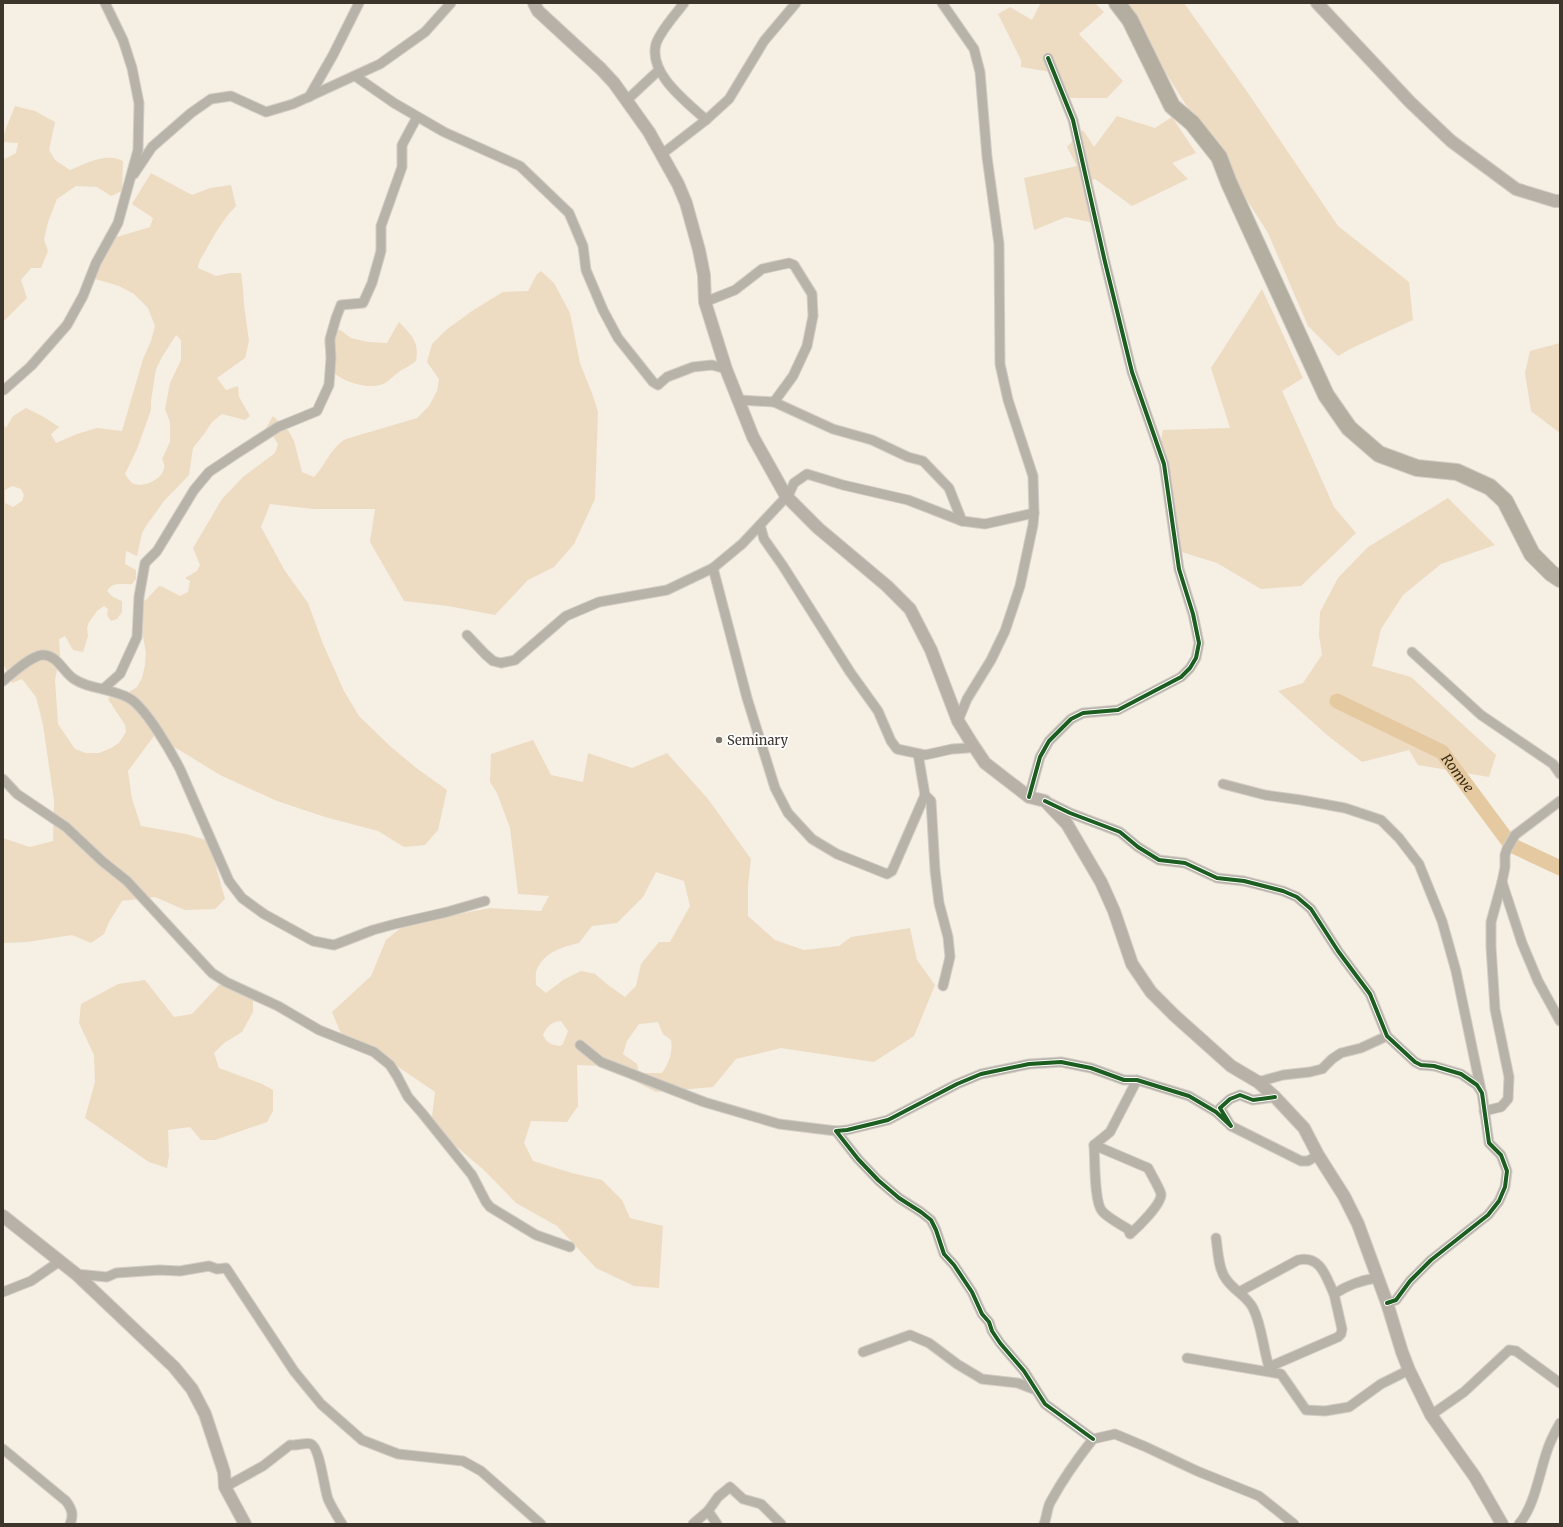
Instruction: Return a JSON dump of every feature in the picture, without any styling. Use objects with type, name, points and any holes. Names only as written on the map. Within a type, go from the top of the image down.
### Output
[{"type":"highway","points":[[1117,3],[1130,20],[1172,106],[1192,123],[1219,157],[1229,183],[1326,395],[1349,428],[1379,454],[1417,468],[1457,472],[1490,487],[1505,500],[1532,554],[1551,573],[1560,579]]},
{"type":"main road","points":[[534,3],[538,11],[601,69],[627,100],[662,154],[678,184],[686,203],[704,275],[705,302],[726,369],[740,400],[753,437],[786,496],[818,528],[886,586],[910,609],[931,650],[958,721],[971,742],[985,763],[1029,797],[1045,801],[1067,824],[1101,882],[1114,911],[1132,964],[1151,992],[1174,1015],[1231,1066],[1258,1082],[1275,1097],[1304,1128],[1318,1155],[1344,1196],[1358,1224],[1409,1370],[1432,1415],[1474,1477],[1502,1524]]},
{"type":"main road","points":[[1317,3],[1410,102],[1451,141],[1516,189],[1555,201],[1560,201]]},
{"type":"main road","points":[[3,1216],[76,1274],[174,1367],[192,1388],[205,1414],[224,1472],[225,1487],[246,1524]]},
{"type":"street","points":[[4,390],[31,366],[67,325],[83,296],[96,263],[118,223],[138,150],[139,103],[132,68],[123,40],[105,3]]},
{"type":"street","points":[[309,97],[334,55],[359,3]]},
{"type":"street","points":[[129,180],[152,147],[190,113],[211,99],[231,96],[266,112],[292,104],[380,64],[425,32],[451,3]]},
{"type":"street","points":[[684,3],[656,43],[656,54],[659,70],[665,80],[706,120]]},
{"type":"street","points":[[662,154],[706,120],[729,99],[764,41],[796,3]]},
{"type":"street","points":[[942,3],[974,48],[980,72],[986,157],[999,244],[1000,364],[1008,400],[1033,476],[1034,513],[1033,525],[1020,586],[1005,631],[991,660],[967,699],[958,721]]},
{"type":"street","points":[[1029,797],[1040,757],[1049,741],[1071,719],[1083,714],[1118,710],[1181,678],[1196,658],[1199,642],[1193,614],[1179,569],[1164,464],[1132,372],[1105,262],[1073,120],[1048,58]]},
{"type":"street","points":[[627,100],[659,70]]},
{"type":"street","points":[[355,76],[394,103],[444,132],[520,166],[568,213],[583,246],[586,270],[603,310],[618,338],[653,382],[658,385],[667,377],[693,367],[712,365],[726,369]]},
{"type":"street","points":[[103,689],[120,674],[137,637],[139,597],[145,563],[157,551],[194,490],[208,472],[225,461],[278,428],[317,411],[329,385],[331,358],[330,340],[336,318],[341,305],[363,303],[372,283],[381,251],[381,226],[402,167],[402,145],[418,116]]},
{"type":"street","points":[[705,302],[734,290],[762,269],[789,263],[794,265],[812,294],[813,316],[807,346],[793,376],[774,402]]},
{"type":"street","points":[[740,400],[774,402],[833,429],[872,440],[908,457],[923,461],[950,488],[962,521]]},
{"type":"street","points":[[467,635],[484,654],[493,661],[501,663],[514,660],[566,616],[599,602],[667,590],[713,568],[742,544],[789,494],[794,483],[807,474],[843,485],[908,500],[962,521],[985,524],[1034,513]]},
{"type":"street","points":[[760,525],[764,540],[783,566],[850,672],[878,711],[891,741],[897,749],[925,755],[952,749],[968,748],[971,742]]},
{"type":"street","points":[[713,568],[747,698],[775,788],[788,813],[812,839],[837,854],[887,874],[892,871],[925,795],[918,754]]},
{"type":"street","points":[[1412,652],[1481,715],[1553,764],[1560,774]]},
{"type":"street","points":[[3,681],[27,662],[42,655],[52,657],[73,678],[88,687],[103,689],[130,699],[140,707],[172,754],[180,769],[229,881],[242,898],[264,914],[313,941],[334,946],[373,930],[485,901]]},
{"type":"street","points":[[3,779],[17,794],[66,827],[126,881],[212,973],[226,982],[278,1006],[319,1030],[374,1052],[390,1065],[408,1097],[472,1175],[490,1207],[536,1235],[570,1247]]},
{"type":"street","points":[[1223,784],[1265,795],[1345,808],[1381,820],[1399,838],[1419,864],[1442,921],[1456,970],[1482,1093],[1489,1143],[1501,1155],[1507,1171],[1505,1187],[1500,1201],[1488,1215],[1431,1260],[1410,1281],[1396,1300],[1387,1304]]},
{"type":"street","points":[[925,795],[932,801],[935,870],[939,903],[950,957],[943,986]]},
{"type":"street","points":[[1045,801],[1070,813],[1120,832],[1138,847],[1159,860],[1185,863],[1217,878],[1252,883],[1283,891],[1297,897],[1311,909],[1338,951],[1370,994],[1387,1036],[1415,1062],[1421,1065],[1434,1066],[1461,1074],[1478,1085],[1482,1093]]},
{"type":"street","points":[[1484,1111],[1501,1107],[1508,1100],[1509,1077],[1495,1009],[1491,947],[1491,922],[1502,882],[1507,849],[1515,835],[1560,801]]},
{"type":"street","points":[[1502,882],[1522,943],[1538,981],[1560,1021]]},
{"type":"street","points":[[1258,1082],[1283,1075],[1322,1069],[1332,1059],[1341,1053],[1361,1048],[1387,1036]]},
{"type":"street","points":[[580,1045],[601,1062],[704,1102],[779,1124],[836,1131],[847,1130],[888,1120],[957,1084],[981,1074],[1029,1064],[1062,1062],[1091,1068],[1124,1080],[1137,1080],[1188,1096],[1216,1112],[1231,1126],[1274,1149],[1301,1161],[1308,1161],[1318,1155]]},
{"type":"street","points":[[1094,1145],[1110,1132],[1137,1080]]},
{"type":"street","points":[[1231,1126],[1220,1108],[1230,1098],[1240,1094],[1253,1100],[1275,1097]]},
{"type":"street","points":[[836,1131],[858,1159],[878,1180],[899,1198],[931,1220],[944,1254],[954,1265],[972,1292],[982,1314],[1000,1343],[1024,1371],[1045,1404],[1093,1439]]},
{"type":"street","points":[[1094,1145],[1148,1168],[1160,1193],[1159,1201],[1142,1223],[1130,1234],[1128,1228],[1101,1211],[1095,1178],[1094,1145]]},
{"type":"street","points":[[1216,1238],[1222,1272],[1228,1282],[1254,1309],[1261,1330],[1269,1367],[1282,1374],[1306,1410],[1325,1411],[1349,1407],[1381,1384],[1409,1370]]},
{"type":"street","points":[[1239,1292],[1298,1260],[1307,1258],[1314,1261],[1323,1271],[1334,1294],[1342,1329],[1341,1334],[1326,1343],[1269,1367]]},
{"type":"street","points":[[3,1292],[31,1281],[60,1262]]},
{"type":"street","points":[[76,1274],[107,1277],[116,1273],[159,1270],[180,1271],[209,1266],[226,1268],[294,1371],[321,1404],[362,1440],[398,1454],[464,1461],[481,1470],[541,1524]]},
{"type":"street","points":[[1334,1294],[1341,1289],[1362,1280],[1377,1278]]},
{"type":"street","points":[[863,1352],[910,1335],[929,1342],[957,1364],[982,1379],[1018,1383],[1036,1390]]},
{"type":"street","points":[[1432,1415],[1464,1392],[1509,1350],[1516,1351],[1560,1382]]},
{"type":"street","points":[[1187,1358],[1282,1374]]},
{"type":"street","points":[[1520,1524],[1526,1514],[1535,1491],[1547,1450],[1560,1423]]},
{"type":"street","points":[[1044,1524],[1048,1515],[1050,1502],[1093,1439],[1115,1434],[1197,1471],[1259,1496],[1294,1524]]},
{"type":"street","points":[[225,1487],[262,1466],[290,1446],[298,1446],[305,1443],[312,1444],[317,1449],[323,1480],[329,1500],[342,1524]]},
{"type":"street","points":[[3,1449],[66,1501],[72,1508],[72,1519],[70,1524]]},
{"type":"street","points":[[693,1524],[708,1511],[718,1497],[730,1487],[743,1499],[761,1504],[781,1524]]},
{"type":"street","points":[[708,1511],[717,1524]]},
{"type":"shaded area","points":[[1039,3],[1095,3],[1104,12],[1079,34],[1123,81],[1107,98],[1061,98],[1051,72],[1021,67],[1021,60],[998,14],[1010,7],[1032,20],[1040,4]]},
{"type":"shaded area","points":[[1121,3],[1184,3],[1248,93],[1338,226],[1409,282],[1413,320],[1338,356],[1308,326],[1268,233]]},
{"type":"shaded area","points":[[15,106],[35,111],[55,122],[49,150],[55,160],[70,170],[103,158],[123,161],[122,191],[111,196],[97,187],[76,186],[57,199],[48,222],[44,240],[48,251],[41,268],[31,268],[21,280],[27,298],[3,322],[3,160],[16,153],[18,143],[3,142],[3,138]]},
{"type":"shaded area","points":[[1117,116],[1155,128],[1172,117],[1196,153],[1172,163],[1188,179],[1132,206],[1095,179],[1083,184],[1094,223],[1066,217],[1034,230],[1024,178],[1077,166],[1067,147],[1083,130],[1094,147]]},
{"type":"shaded area","points":[[151,173],[192,195],[210,188],[231,185],[236,206],[217,231],[200,260],[198,268],[216,276],[230,273],[241,273],[249,341],[245,358],[217,378],[226,390],[238,386],[239,397],[250,416],[245,420],[222,414],[212,422],[193,448],[189,475],[164,501],[146,526],[142,533],[137,556],[126,551],[125,564],[136,570],[136,579],[132,584],[118,584],[112,586],[107,591],[113,597],[122,601],[122,612],[117,619],[111,621],[107,615],[108,609],[104,606],[97,611],[89,622],[87,628],[88,636],[83,652],[73,650],[65,636],[59,639],[60,655],[55,680],[58,724],[75,749],[86,753],[99,753],[119,743],[126,732],[125,725],[108,699],[117,690],[126,694],[137,687],[142,678],[146,653],[142,631],[140,603],[146,600],[159,586],[180,596],[188,592],[190,581],[185,578],[197,571],[200,565],[193,548],[222,499],[243,477],[275,453],[278,444],[271,433],[265,430],[273,416],[288,430],[294,441],[302,472],[314,477],[336,447],[346,439],[417,418],[429,406],[437,391],[439,379],[427,362],[432,344],[446,330],[472,311],[503,292],[528,291],[537,274],[541,271],[554,283],[570,313],[580,363],[598,412],[595,499],[574,544],[554,567],[528,580],[495,615],[448,606],[404,601],[370,542],[375,509],[313,509],[270,504],[261,527],[285,571],[308,603],[323,644],[344,691],[359,716],[390,746],[415,767],[447,790],[438,830],[425,845],[404,847],[378,831],[325,817],[277,801],[220,775],[154,736],[128,771],[132,799],[141,826],[186,834],[209,841],[225,899],[215,909],[185,910],[155,897],[122,901],[109,922],[104,934],[91,943],[72,935],[27,942],[3,943],[3,838],[30,847],[53,841],[54,800],[43,725],[36,697],[22,679],[12,683],[3,663],[3,424],[6,428],[13,416],[26,408],[59,427],[51,434],[56,443],[77,434],[97,428],[122,431],[143,359],[151,341],[155,326],[148,308],[134,294],[119,286],[85,276],[110,239],[150,227],[153,218],[132,204]],"holes":[[[176,335],[181,340],[181,360],[170,383],[165,409],[170,422],[170,442],[162,459],[164,465],[163,471],[160,476],[148,483],[142,485],[136,484],[131,482],[125,474],[137,449],[151,410],[156,369]],[[12,486],[21,489],[24,495],[22,501],[13,507],[5,503],[5,490]]]},
{"type":"shaded area","points":[[1262,289],[1303,378],[1282,391],[1334,507],[1356,533],[1301,586],[1261,589],[1217,563],[1172,549],[1163,492],[1159,450],[1163,430],[1230,428],[1211,368]]},
{"type":"shaded area","points":[[399,322],[414,339],[417,349],[416,361],[400,371],[387,382],[372,386],[356,384],[335,374],[329,366],[324,341],[330,332],[340,330],[351,338],[368,342],[387,343]]},
{"type":"shaded area","points":[[1560,343],[1560,433],[1531,411],[1525,373],[1530,351]]},
{"type":"shaded area","points":[[1448,498],[1495,545],[1441,564],[1403,595],[1381,629],[1372,666],[1411,677],[1496,755],[1489,777],[1418,765],[1409,750],[1362,762],[1327,735],[1278,691],[1303,683],[1322,655],[1319,635],[1320,612],[1338,578],[1368,547]]},
{"type":"shaded area","points":[[533,740],[551,775],[583,782],[588,753],[632,768],[667,753],[708,799],[751,859],[748,885],[748,916],[775,940],[804,950],[839,946],[851,937],[910,928],[917,960],[935,985],[914,1036],[874,1062],[781,1048],[736,1059],[713,1087],[656,1092],[605,1066],[577,1065],[578,1106],[567,1122],[531,1121],[524,1143],[533,1161],[572,1173],[602,1180],[622,1200],[630,1218],[663,1226],[659,1288],[634,1286],[596,1268],[557,1226],[516,1203],[485,1171],[431,1125],[435,1092],[372,1049],[342,1036],[332,1012],[371,976],[386,940],[416,915],[449,916],[490,908],[541,911],[549,896],[518,894],[510,828],[497,793],[490,782],[491,754]],"holes":[[[656,872],[684,881],[690,906],[670,942],[659,942],[641,964],[636,986],[625,997],[595,974],[581,971],[563,980],[546,993],[536,985],[536,971],[540,963],[549,954],[566,946],[579,943],[592,926],[617,923],[643,897]],[[561,1021],[568,1031],[563,1044],[560,1046],[550,1043],[543,1035],[546,1029],[555,1022]],[[658,1022],[663,1034],[671,1040],[670,1057],[662,1073],[639,1073],[637,1064],[623,1054],[627,1041],[639,1024]]]},
{"type":"shaded area","points":[[145,980],[174,1017],[192,1014],[219,985],[242,985],[253,993],[253,1012],[242,1032],[224,1043],[214,1053],[219,1068],[262,1084],[273,1090],[273,1111],[267,1122],[215,1140],[201,1140],[190,1127],[168,1130],[169,1156],[167,1168],[149,1162],[85,1118],[95,1082],[94,1055],[79,1023],[81,1004],[118,984]]},
{"type":"waterway","name":"Romve","points":[[1337,701],[1442,752],[1511,845],[1560,868]]},
{"type":"cycle path","points":[[1029,797],[1040,757],[1049,741],[1071,719],[1083,713],[1118,710],[1181,677],[1190,668],[1196,658],[1199,643],[1193,614],[1179,569],[1164,464],[1132,372],[1105,262],[1073,120],[1048,58]]},
{"type":"cycle path","points":[[1045,801],[1070,813],[1120,832],[1138,847],[1159,860],[1185,863],[1217,878],[1244,881],[1283,891],[1297,897],[1311,909],[1338,951],[1370,994],[1387,1036],[1415,1062],[1421,1065],[1434,1066],[1461,1074],[1477,1085],[1482,1093],[1489,1143],[1501,1155],[1507,1171],[1505,1187],[1499,1201],[1488,1215],[1431,1260],[1410,1281],[1396,1300],[1387,1303]]},
{"type":"cycle path","points":[[1093,1439],[1045,1404],[1024,1371],[1000,1343],[992,1331],[989,1322],[982,1314],[972,1292],[954,1265],[944,1254],[931,1220],[899,1198],[878,1180],[858,1159],[836,1131],[847,1130],[888,1120],[957,1084],[981,1074],[1029,1064],[1061,1062],[1091,1068],[1124,1080],[1137,1080],[1189,1096],[1216,1112],[1231,1126],[1220,1108],[1230,1099],[1240,1095],[1253,1100],[1275,1097]]},
{"type":"place","name":"Seminary","points":[[719,740]]}]
